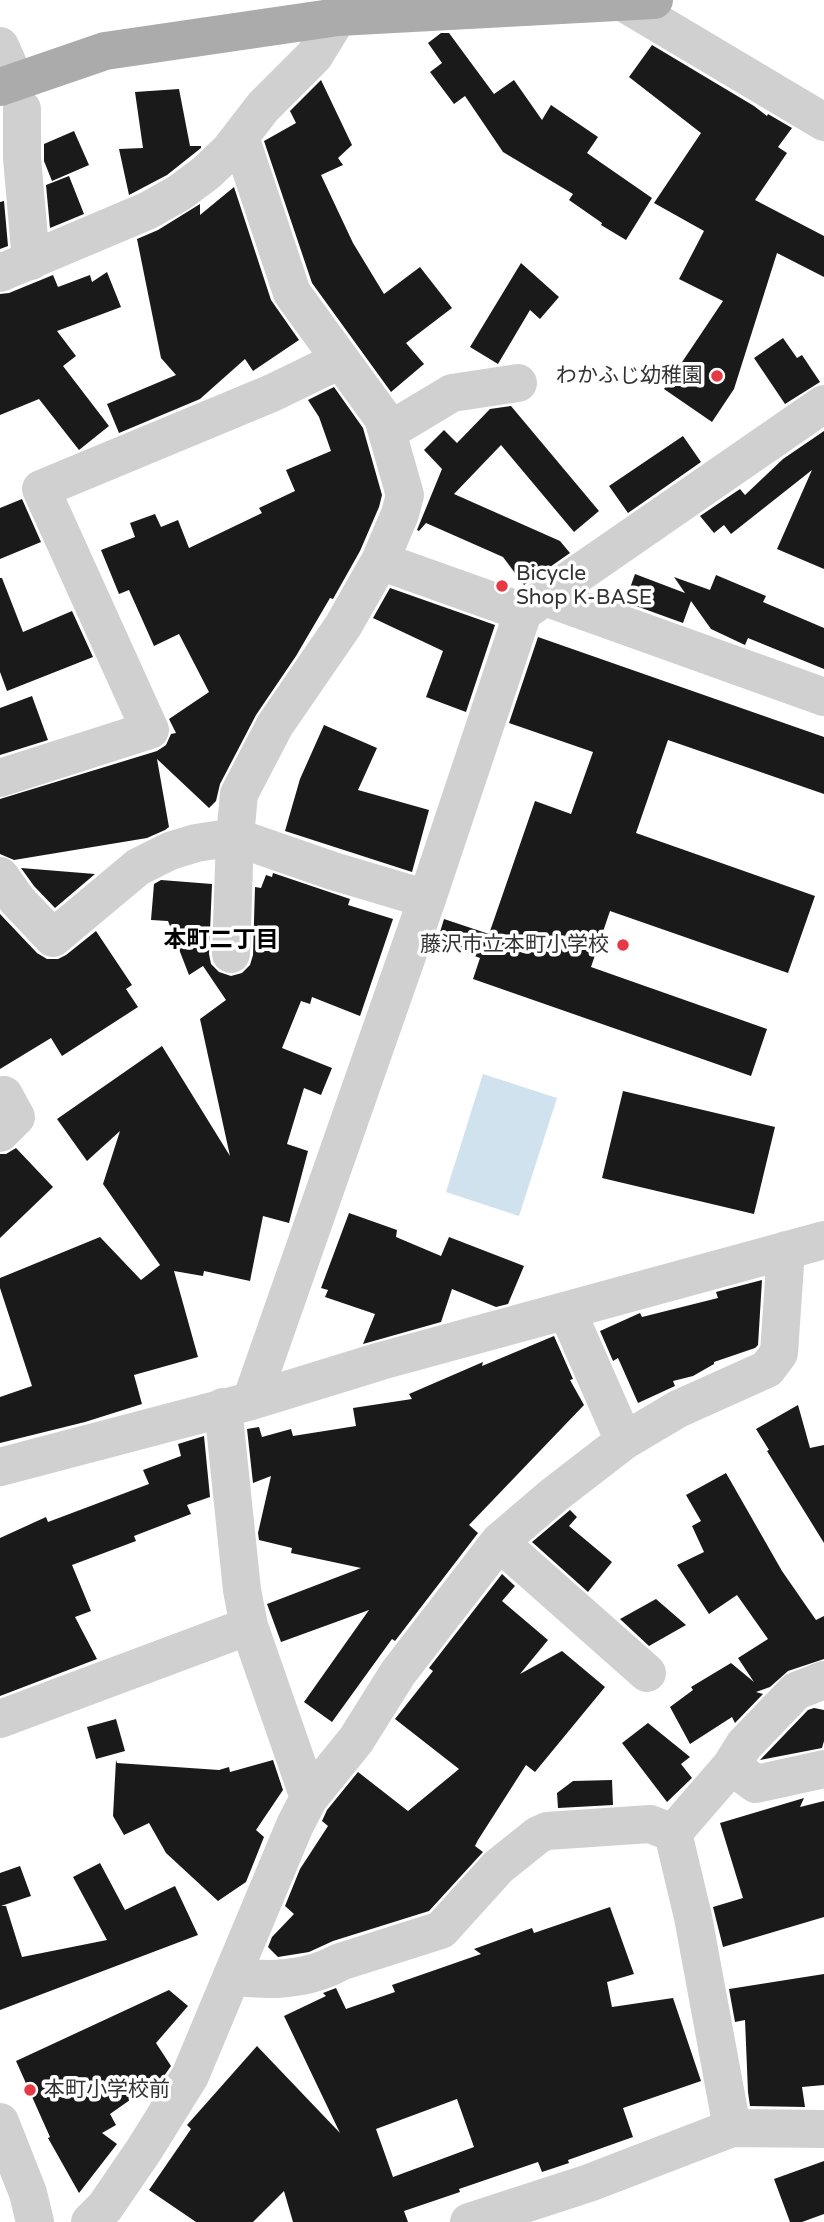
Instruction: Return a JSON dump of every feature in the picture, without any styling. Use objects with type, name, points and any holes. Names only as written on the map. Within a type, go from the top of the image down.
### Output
[{"type":"main road","points":[[13,93],[105,51],[338,17],[631,1]]},
{"type":"street","points":[[631,1],[824,122]]},
{"type":"street","points":[[0,46],[13,93],[22,158],[15,267],[147,211],[180,193],[206,173],[229,151],[263,107],[314,56],[338,17]]},
{"type":"street","points":[[232,954],[235,837],[239,794],[275,725],[343,626],[380,561],[405,495],[383,418],[292,293],[240,137]]},
{"type":"street","points":[[0,778],[150,730],[41,489],[272,393],[340,360]]},
{"type":"street","points":[[387,432],[452,393],[518,383]]},
{"type":"street","points":[[309,1798],[249,1626],[242,1590],[237,1404],[427,899],[534,605],[824,404]]},
{"type":"street","points":[[380,561],[534,605],[824,697]]},
{"type":"street","points":[[0,876],[17,900],[53,938],[138,867],[196,842],[235,837],[333,871],[427,899]]},
{"type":"street","points":[[0,1133],[16,1117],[5,1095]]},
{"type":"street","points":[[0,1467],[237,1404],[381,1361],[824,1240]]},
{"type":"street","points":[[90,2222],[105,2207],[190,2076],[309,1798],[356,1740],[398,1673],[499,1542],[554,1495],[624,1441],[678,1409],[767,1369],[779,1353],[786,1250]]},
{"type":"street","points":[[567,1311],[624,1441]]},
{"type":"street","points":[[499,1542],[647,1673]]},
{"type":"street","points":[[0,1719],[249,1626]]},
{"type":"street","points":[[673,1833],[731,1766],[744,1745],[796,1691],[824,1680]]},
{"type":"street","points":[[731,1766],[756,1783],[824,1769]]},
{"type":"street","points":[[232,1976],[250,1979],[298,1976],[441,1930],[498,1867],[538,1835],[547,1831],[650,1824],[673,1833]]},
{"type":"street","points":[[673,1833],[693,1917],[732,2128]]},
{"type":"street","points":[[0,2122],[35,2222]]},
{"type":"street","points":[[468,2222],[589,2183],[732,2128],[824,2129]]},
{"type":"water","points":[[483,1074],[557,1098],[519,1216],[446,1192]]},
{"type":"building","points":[[441,33],[449,33],[494,94],[514,80],[542,120],[551,105],[598,137],[587,153],[652,198],[626,240],[569,200],[573,194],[503,152],[465,96],[454,104],[430,72],[442,63],[428,43]]},
{"type":"building","points":[[652,45],[767,116],[768,114],[792,128],[778,147],[787,153],[755,200],[824,236],[824,277],[777,253],[734,389],[712,422],[664,389],[723,301],[679,279],[704,231],[654,203],[701,133],[629,77]]},
{"type":"building","points":[[321,80],[352,145],[338,158],[343,165],[321,175],[353,243],[384,294],[420,267],[452,308],[406,343],[424,364],[391,392],[312,283],[264,141],[296,123],[290,111]]},
{"type":"building","points":[[179,89],[190,146],[201,148],[167,175],[129,195],[119,149],[143,148],[135,92]]},
{"type":"building","points":[[74,131],[89,165],[52,181],[44,161],[44,144]]},
{"type":"building","points":[[69,176],[84,214],[50,228],[46,185]]},
{"type":"building","points":[[234,187],[271,300],[299,340],[253,371],[245,359],[200,399],[119,433],[107,404],[176,375],[161,358],[137,239],[158,230],[200,204],[200,215]]},
{"type":"building","points":[[4,201],[8,246],[0,249],[0,202]]},
{"type":"building","points":[[521,263],[559,297],[540,319],[530,310],[498,364],[470,347]]},
{"type":"building","points":[[107,272],[121,307],[57,331],[76,356],[63,366],[109,426],[79,450],[39,399],[0,415],[0,294],[53,275],[58,287],[90,275],[92,282]]},
{"type":"building","points":[[783,338],[797,358],[802,355],[820,382],[785,404],[754,358]]},
{"type":"building","points":[[334,387],[363,428],[382,495],[379,507],[360,551],[333,599],[330,598],[296,656],[256,715],[220,784],[216,801],[209,808],[157,759],[169,827],[165,830],[147,838],[14,860],[0,854],[0,799],[157,751],[166,745],[171,734],[176,733],[169,719],[209,692],[179,634],[154,646],[129,590],[119,594],[101,550],[135,537],[130,523],[155,514],[161,527],[178,520],[189,548],[262,513],[259,508],[295,491],[286,470],[331,451],[319,417],[308,400]]},
{"type":"building","points":[[511,406],[599,511],[574,532],[501,445],[454,494],[560,541],[570,553],[524,585],[503,557],[426,523],[417,530],[442,469],[424,450],[444,430],[457,443],[490,409]]},
{"type":"building","points":[[824,431],[824,569],[777,549],[812,470],[731,534],[724,525],[714,533],[700,516],[740,489],[745,495],[783,459]]},
{"type":"building","points":[[683,436],[701,462],[628,513],[609,486]]},
{"type":"building","points":[[22,499],[41,542],[0,559],[0,508]]},
{"type":"building","points":[[635,574],[685,593],[674,577],[710,590],[716,575],[766,596],[763,602],[824,628],[824,669],[748,638],[745,645],[711,629],[691,601],[683,623],[625,602]]},
{"type":"building","points":[[0,578],[23,632],[72,611],[93,657],[7,691],[0,672]]},
{"type":"building","points":[[390,588],[495,625],[466,712],[426,697],[443,651],[373,618]]},
{"type":"building","points":[[538,637],[824,737],[824,794],[668,740],[636,833],[815,896],[788,973],[610,911],[591,967],[767,1029],[751,1076],[473,979],[480,958],[437,942],[444,919],[489,934],[535,801],[571,814],[593,752],[509,723]]},
{"type":"building","points":[[32,696],[48,740],[0,755],[0,708]]},
{"type":"building","points":[[324,725],[377,748],[358,790],[429,810],[412,872],[285,831],[300,779]]},
{"type":"building","points":[[21,868],[95,874],[55,908]]},
{"type":"building","points":[[273,873],[350,899],[348,905],[393,919],[360,1016],[312,997],[310,1004],[301,1001],[282,1048],[332,1068],[321,1095],[304,1088],[287,1144],[308,1151],[289,1223],[263,1216],[250,1281],[204,1271],[203,1276],[174,1271],[198,1357],[134,1375],[142,1404],[85,1422],[0,1443],[0,1397],[32,1386],[0,1288],[0,1278],[100,1237],[141,1280],[160,1265],[103,1184],[120,1131],[87,1161],[57,1119],[162,1046],[230,1156],[200,1019],[226,1000],[203,966],[189,975],[168,921],[151,920],[154,884],[161,880],[212,884],[209,954],[211,964],[219,972],[231,976],[242,973],[250,965],[253,955],[255,887],[261,888],[266,875],[272,877]]},
{"type":"building","points":[[0,914],[37,953],[47,959],[58,959],[66,955],[96,931],[132,985],[126,989],[138,1007],[62,1056],[51,1038],[0,1069]]},
{"type":"building","points":[[623,1091],[775,1127],[754,1214],[602,1178]]},
{"type":"building","points":[[16,1148],[53,1187],[0,1238],[0,1154],[6,1154]]},
{"type":"building","points":[[349,1213],[397,1230],[396,1237],[441,1256],[449,1237],[524,1266],[508,1304],[496,1307],[452,1289],[441,1322],[363,1344],[375,1314],[325,1297],[328,1290],[321,1288]]},
{"type":"building","points":[[762,1280],[758,1345],[755,1348],[714,1362],[693,1376],[673,1381],[675,1386],[638,1403],[618,1358],[613,1361],[600,1331],[640,1313],[642,1317],[718,1298],[716,1292]]},
{"type":"building","points":[[554,1336],[573,1379],[570,1380],[584,1405],[469,1525],[478,1533],[395,1641],[392,1639],[332,1722],[304,1702],[369,1610],[281,1642],[267,1604],[361,1568],[291,1553],[292,1548],[259,1540],[258,1533],[271,1476],[253,1483],[247,1429],[259,1427],[262,1437],[291,1429],[293,1436],[356,1426],[353,1408],[412,1399],[409,1394],[483,1362],[482,1366]]},
{"type":"building","points":[[798,1405],[810,1448],[824,1445],[824,1543],[756,1429]]},
{"type":"building","points":[[204,1436],[210,1497],[187,1505],[191,1514],[134,1536],[136,1541],[72,1565],[91,1611],[75,1617],[97,1659],[0,1696],[0,1538],[46,1517],[48,1522],[149,1484],[143,1470],[181,1456],[178,1444]]},
{"type":"building","points":[[726,1473],[782,1571],[816,1620],[824,1616],[824,1659],[788,1671],[770,1687],[756,1692],[763,1694],[735,1723],[732,1717],[690,1744],[670,1707],[693,1690],[691,1687],[731,1663],[754,1682],[738,1658],[768,1639],[737,1595],[709,1614],[677,1565],[704,1552],[692,1526],[701,1521],[686,1495]]},
{"type":"building","points":[[570,1510],[577,1517],[569,1526],[612,1562],[588,1592],[532,1542]]},
{"type":"building","points":[[502,1574],[515,1586],[502,1601],[548,1640],[520,1674],[562,1651],[605,1687],[535,1772],[526,1765],[475,1846],[483,1852],[429,1911],[333,1941],[309,1952],[278,1957],[268,1947],[272,1937],[294,1914],[285,1906],[300,1869],[328,1826],[322,1821],[327,1810],[358,1772],[408,1811],[459,1769],[395,1719],[433,1671],[429,1668]]},
{"type":"building","points":[[656,1599],[686,1625],[649,1646],[620,1619]]},
{"type":"building","points":[[808,1710],[824,1710],[822,1748],[760,1760]]},
{"type":"building","points":[[116,1719],[125,1751],[96,1759],[87,1727]]},
{"type":"building","points":[[648,1723],[690,1757],[681,1764],[692,1778],[667,1802],[622,1743]]},
{"type":"building","points":[[116,1760],[117,1763],[219,1770],[229,1767],[230,1772],[273,1760],[283,1790],[256,1830],[264,1837],[246,1882],[218,1901],[166,1853],[149,1823],[124,1835],[113,1816]]},
{"type":"building","points":[[612,1780],[613,1805],[558,1808],[557,1793],[573,1781]]},
{"type":"building","points":[[804,1798],[800,1807],[824,1801],[824,1917],[723,1947],[713,1907],[743,1898],[720,1823]]},
{"type":"building","points":[[100,1863],[125,1910],[175,1886],[198,1935],[0,2010],[0,1873],[20,1866],[31,1896],[1,1906],[6,1906],[22,1957],[107,1940],[73,1877]]},
{"type":"building","points":[[610,1907],[634,1974],[607,1982],[612,2007],[673,1998],[701,2081],[623,2108],[633,2137],[542,2172],[538,2162],[459,2189],[460,2192],[404,2211],[408,2222],[293,2222],[284,2191],[253,2222],[196,2222],[149,2190],[191,2129],[187,2125],[257,2046],[340,2133],[284,2016],[326,1996],[323,1993],[336,1988],[346,2009],[395,1992],[392,1985],[481,1954],[474,1949],[532,1928],[534,1933]],"holes":[[[457,2099],[474,2147],[393,2177],[376,2129]]]},
{"type":"building","points":[[824,1974],[824,2085],[802,2087],[805,2107],[750,2106],[745,2020],[735,2022],[729,1989]]},
{"type":"building","points":[[169,1990],[188,2006],[156,2043],[171,2066],[164,2076],[110,2114],[116,2125],[102,2133],[117,2144],[79,2193],[48,2138],[50,2137],[16,2061]]},
{"type":"building","points":[[824,2161],[824,2214],[802,2222],[790,2222],[774,2179]]},
{"type":"place","name":"わかふじ幼稚園","points":[[717,376]]},
{"type":"place","name":"Bicycle Shop K-BASE","points":[[502,586]]},
{"type":"place","name":"藤沢市立本町小学校","points":[[623,945]]},
{"type":"place","name":"本町小学校前","points":[[30,2090]]},
{"type":"district","name":"本町二丁目","points":[[221,941]]}]
